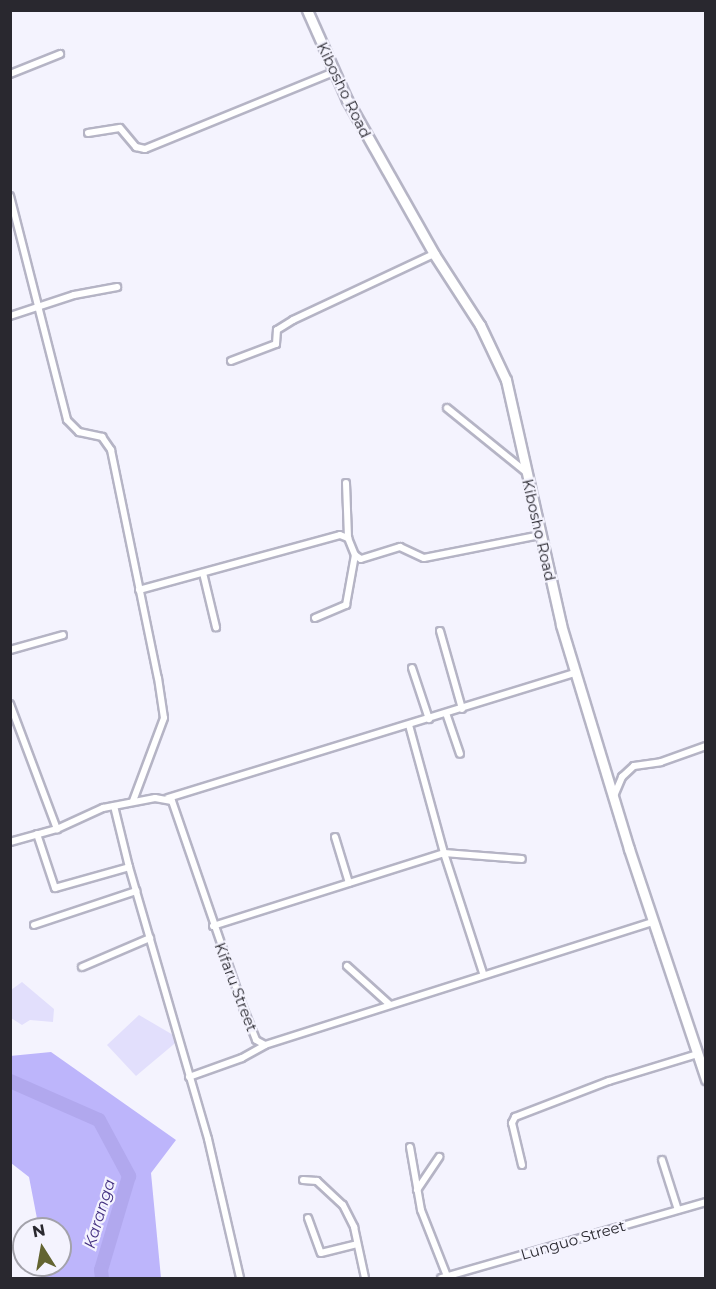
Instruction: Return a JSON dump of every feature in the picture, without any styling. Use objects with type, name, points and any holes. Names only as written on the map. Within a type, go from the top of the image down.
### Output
[{"type":"main road","name":"Kibosho Road","points":[[307,10],[334,72],[434,254],[480,325],[503,371],[518,422],[540,535],[575,673],[705,1079]]},
{"type":"street","points":[[10,74],[60,54]]},
{"type":"street","points":[[87,133],[120,128],[136,147],[145,149],[334,72]]},
{"type":"street","points":[[10,196],[57,393],[69,425],[78,432],[102,437],[111,450],[164,718],[133,801]]},
{"type":"street","points":[[10,239],[20,236]]},
{"type":"street","points":[[231,361],[276,344],[277,330],[292,320],[434,254]]},
{"type":"street","points":[[10,316],[38,310],[68,297],[117,287]]},
{"type":"street","points":[[447,408],[526,472]]},
{"type":"street","points":[[315,618],[346,605],[355,555],[348,538],[346,483]]},
{"type":"street","points":[[355,555],[365,559],[400,547],[424,558],[540,535]]},
{"type":"street","points":[[139,590],[332,536],[348,538]]},
{"type":"street","points":[[203,573],[216,627]]},
{"type":"street","points":[[440,631],[462,709]]},
{"type":"street","points":[[10,650],[63,635]]},
{"type":"street","points":[[412,668],[429,719]]},
{"type":"street","points":[[10,842],[57,829],[114,806],[133,801],[168,798],[575,673]]},
{"type":"street","points":[[10,704],[57,829]]},
{"type":"street","points":[[446,713],[460,754]]},
{"type":"street","points":[[409,725],[444,854],[483,973]]},
{"type":"street","points":[[614,796],[622,777],[634,766],[661,762],[705,746]]},
{"type":"street","name":"Kifaru Street","points":[[168,798],[175,807],[213,926],[253,1033],[265,1045],[483,973],[653,922]]},
{"type":"street","points":[[114,806],[129,867],[189,1077],[240,1278]]},
{"type":"street","points":[[37,834],[56,888],[129,867]]},
{"type":"street","points":[[335,837],[349,883]]},
{"type":"street","points":[[213,926],[444,854],[522,859]]},
{"type":"street","points":[[34,926],[136,891]]},
{"type":"street","points":[[82,967],[150,938]]},
{"type":"street","points":[[347,966],[389,1004]]},
{"type":"street","points":[[189,1077],[242,1058],[265,1045]]},
{"type":"street","points":[[522,1165],[512,1120],[609,1080],[698,1054]]},
{"type":"street","points":[[410,1147],[417,1191],[444,1277]]},
{"type":"street","points":[[417,1191],[438,1157]]},
{"type":"street","points":[[662,1160],[678,1209]]},
{"type":"street","points":[[303,1180],[317,1181],[343,1205],[357,1244],[365,1278]]},
{"type":"street","name":"Lunguo Street","points":[[444,1277],[705,1202]]},
{"type":"street","points":[[308,1218],[321,1253],[357,1244]]},
{"type":"shaded area","points":[[22,982],[54,1009],[53,1022],[30,1020],[22,1025],[11,1018],[11,990]]},
{"type":"shaded area","points":[[139,1015],[180,1039],[136,1076],[107,1045]]},
{"type":"shaded area","points":[[51,1052],[176,1140],[151,1173],[161,1278],[45,1278],[72,1277],[72,1217],[37,1217],[29,1177],[11,1163],[10,1056]]},
{"type":"waterway","name":"Karanga","points":[[10,1081],[99,1120],[129,1176],[101,1270],[102,1278]]}]
